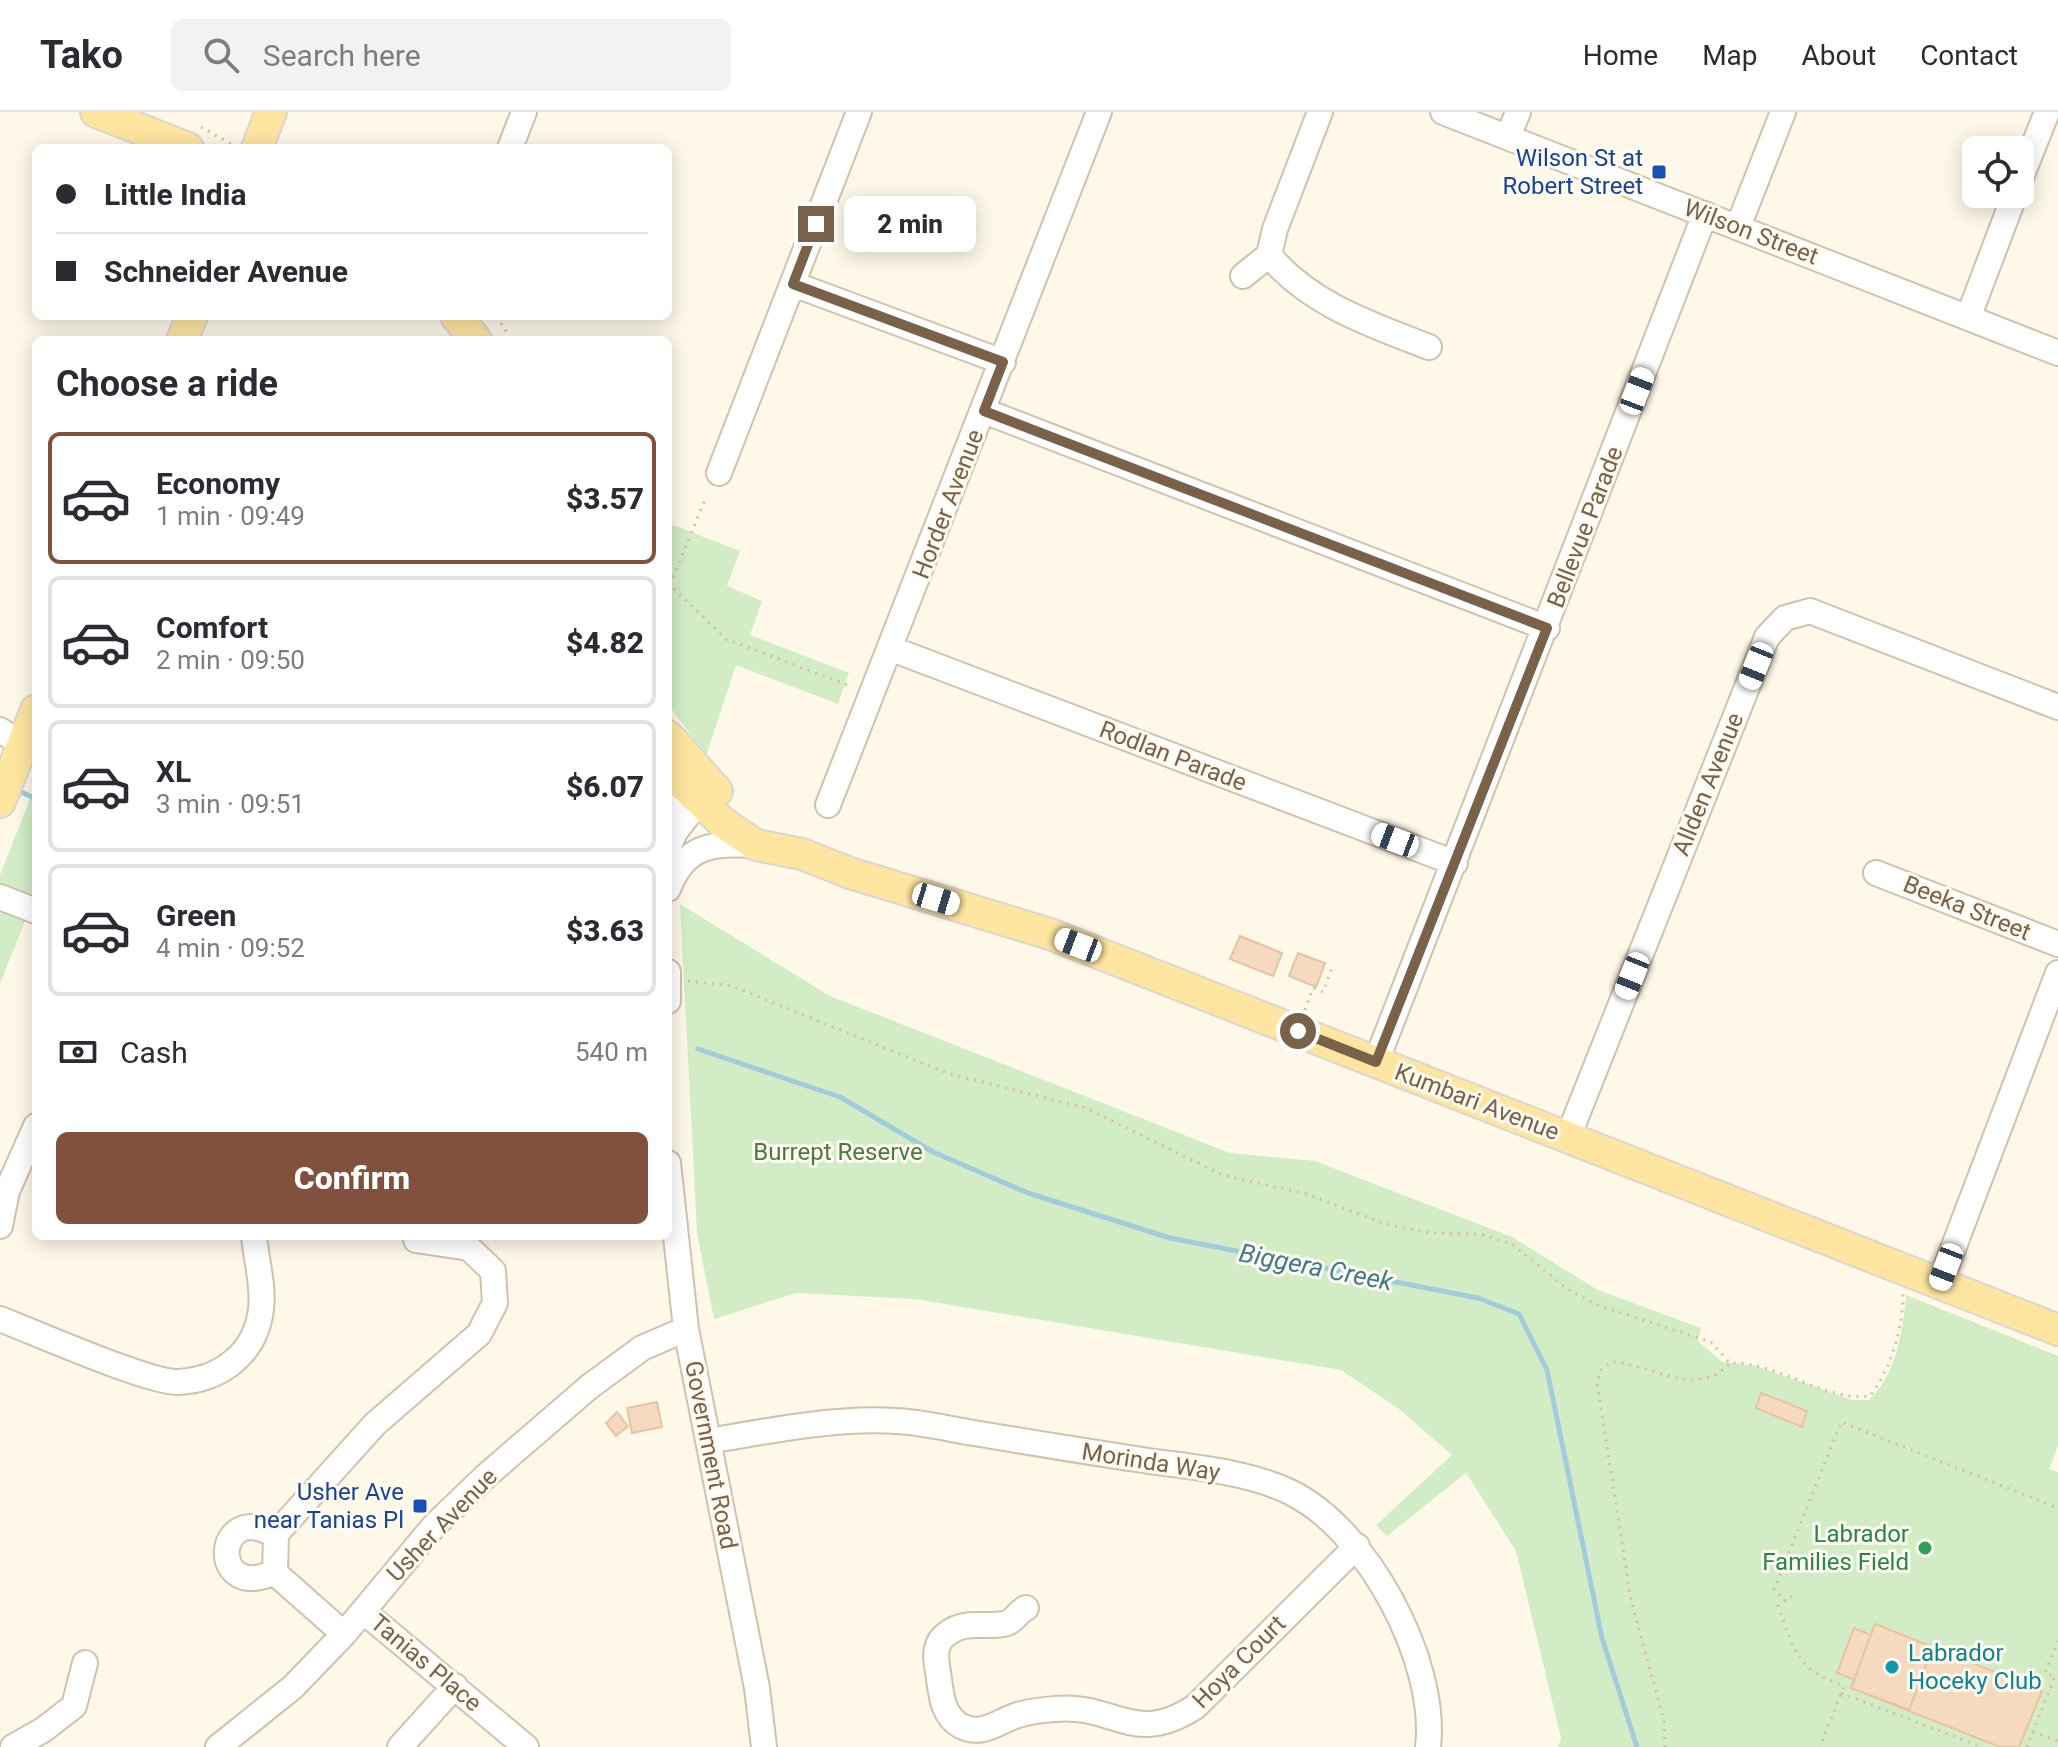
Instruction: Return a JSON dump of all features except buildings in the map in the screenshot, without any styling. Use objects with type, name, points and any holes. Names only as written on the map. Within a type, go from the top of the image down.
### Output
[{"type":"main road","points":[[96,112],[178,144]]},
{"type":"main road","points":[[259,144],[271,112]]},
{"type":"main road","points":[[459,320],[473,336]]},
{"type":"main road","points":[[5,789],[11,737],[32,714]]},
{"type":"main road","points":[[672,746],[688,787]]},
{"type":"main road","name":"Kumbari Avenue","points":[[688,787],[756,845],[802,854]]},
{"type":"main road","name":"Kumbari Avenue","points":[[688,787],[802,854],[850,873],[1050,934],[2058,1330]]},
{"type":"street","points":[[512,144],[524,112]]},
{"type":"street","points":[[719,473],[859,112]]},
{"type":"street","name":"Horder Avenue","points":[[828,805],[892,649],[1099,112]]},
{"type":"street","points":[[1243,276],[1269,255],[1275,229],[1320,112]]},
{"type":"street","name":"Wilson Street","points":[[1443,112],[2058,353]]},
{"type":"street","points":[[1508,137],[1518,112]]},
{"type":"street","points":[[1738,227],[1783,112]]},
{"type":"street","points":[[2034,145],[2047,112]]},
{"type":"street","points":[[1968,318],[2010,208]]},
{"type":"street","name":"Bellevue Parade","points":[[1376,1062],[1547,628],[1705,214]]},
{"type":"street","points":[[1269,255],[1291,276],[1344,313],[1429,347]]},
{"type":"street","points":[[793,284],[1003,362]]},
{"type":"street","points":[[984,411],[1547,628]]},
{"type":"street","name":"Allden Avenue","points":[[1568,1137],[1767,637],[1785,618],[1810,611],[2058,707]]},
{"type":"street","name":"Rodlan Parade","points":[[892,649],[1455,863]]},
{"type":"street","points":[[672,839],[688,787]]},
{"type":"street","points":[[672,878],[676,867],[697,851],[720,843],[756,845]]},
{"type":"street","name":"Beeka Street","points":[[1876,873],[2058,944]]},
{"type":"street","points":[[0,897],[32,909]]},
{"type":"street","points":[[1940,1283],[2058,973]]},
{"type":"street","points":[[0,1226],[7,1191],[32,1135]]},
{"type":"street","name":"Government Road","points":[[672,1200],[686,1329],[757,1688],[764,1747]]},
{"type":"street","points":[[0,1319],[175,1383],[210,1377],[237,1361],[253,1339],[261,1307],[254,1240]]},
{"type":"street","points":[[344,1634],[275,1573],[276,1534],[375,1424],[479,1334],[495,1303],[493,1271],[469,1248],[416,1240]]},
{"type":"street","name":"Usher Avenue","points":[[218,1747],[293,1687],[344,1634],[434,1526],[487,1475],[589,1387],[642,1348],[686,1329]]},
{"type":"street","name":"Morinda Way","points":[[709,1441],[778,1428],[895,1420],[1247,1479],[1290,1492],[1330,1519],[1357,1546],[1381,1580],[1415,1653],[1430,1732],[1428,1747]]},
{"type":"street","points":[[275,1573],[255,1578],[240,1576],[229,1566],[226,1551],[231,1537],[243,1528],[258,1528],[276,1534]]},
{"type":"street","name":"Hoya Court","points":[[1026,1608],[1007,1623],[974,1623],[950,1631],[940,1640],[936,1658],[944,1707],[957,1723],[984,1730],[1016,1715],[1058,1708],[1080,1710],[1140,1728],[1162,1725],[1195,1707],[1357,1546]]},
{"type":"street","name":"Tanias Place","points":[[363,1611],[526,1747]]},
{"type":"street","points":[[13,1747],[43,1730],[74,1706],[85,1663]]},
{"type":"street","points":[[400,1747],[455,1686]]},
{"type":"path","points":[[672,577],[706,497]]},
{"type":"path","points":[[672,587],[726,639],[850,686]]},
{"type":"path","points":[[1305,1010],[1313,988],[1323,992],[1332,968]]},
{"type":"path","points":[[672,982],[701,980],[732,986],[947,1073],[1086,1108],[1222,1175],[1307,1194],[1385,1224],[1431,1233],[1480,1234],[1512,1244],[1567,1289],[1597,1305],[1711,1342],[1730,1363],[1753,1363],[1842,1394],[1870,1396],[1878,1385],[1898,1331],[1903,1292]]},
{"type":"path","points":[[1665,1747],[1664,1721],[1631,1600],[1597,1383],[1601,1370],[1611,1362],[1698,1382],[1721,1373],[1730,1363]]},
{"type":"path","points":[[1786,1601],[1774,1590],[1841,1422],[2058,1508]]},
{"type":"path","points":[[1792,1596],[1778,1606],[1798,1657],[1816,1676],[1844,1686],[1820,1747]]},
{"type":"path","points":[[2027,1747],[2055,1676],[2045,1673],[2058,1641]]},
{"type":"path","points":[[1841,1693],[1982,1747]]},
{"type":"path","points":[[2033,1732],[2058,1741]]},
{"type":"green space","points":[[672,525],[740,551],[727,586],[762,601],[750,635],[849,673],[838,704],[736,665],[706,756],[672,709]]},
{"type":"green space","points":[[32,794],[32,903],[0,984],[0,875]]},
{"type":"green space","name":"Burrept Reserve","points":[[680,904],[830,996],[1230,1153],[1315,1161],[1512,1237],[1598,1290],[1701,1328],[1698,1341],[1722,1362],[1756,1366],[1852,1400],[1869,1400],[1892,1365],[1903,1323],[1906,1295],[2058,1356],[2058,1446],[2049,1469],[2058,1472],[2058,1747],[1558,1747],[1561,1738],[1516,1551],[1466,1473],[1387,1536],[1376,1525],[1452,1455],[1399,1409],[1341,1370],[915,1299],[796,1293],[714,1319],[697,1233]]},
{"type":"waterway","name":"Biggera Creek","points":[[19,791],[32,797]]},
{"type":"waterway","name":"Biggera Creek","points":[[698,1049],[840,1097],[933,1152],[1028,1193],[1170,1238],[1478,1298],[1519,1314],[1547,1370],[1602,1638],[1637,1747]]},
{"type":"place","name":"Wilson St at Robert Street","points":[[1659,172]]},
{"type":"place","name":"Usher Ave near Tanias Pl","points":[[420,1506]]},
{"type":"place","name":"Labrador Families Field","points":[[1925,1548]]},
{"type":"place","name":"Labrador Hoceky Club","points":[[1892,1667]]},
{"type":"route","points":[[816,224],[793,284],[1003,362],[984,411],[1547,628],[1376,1062],[1298,1031]]}]
